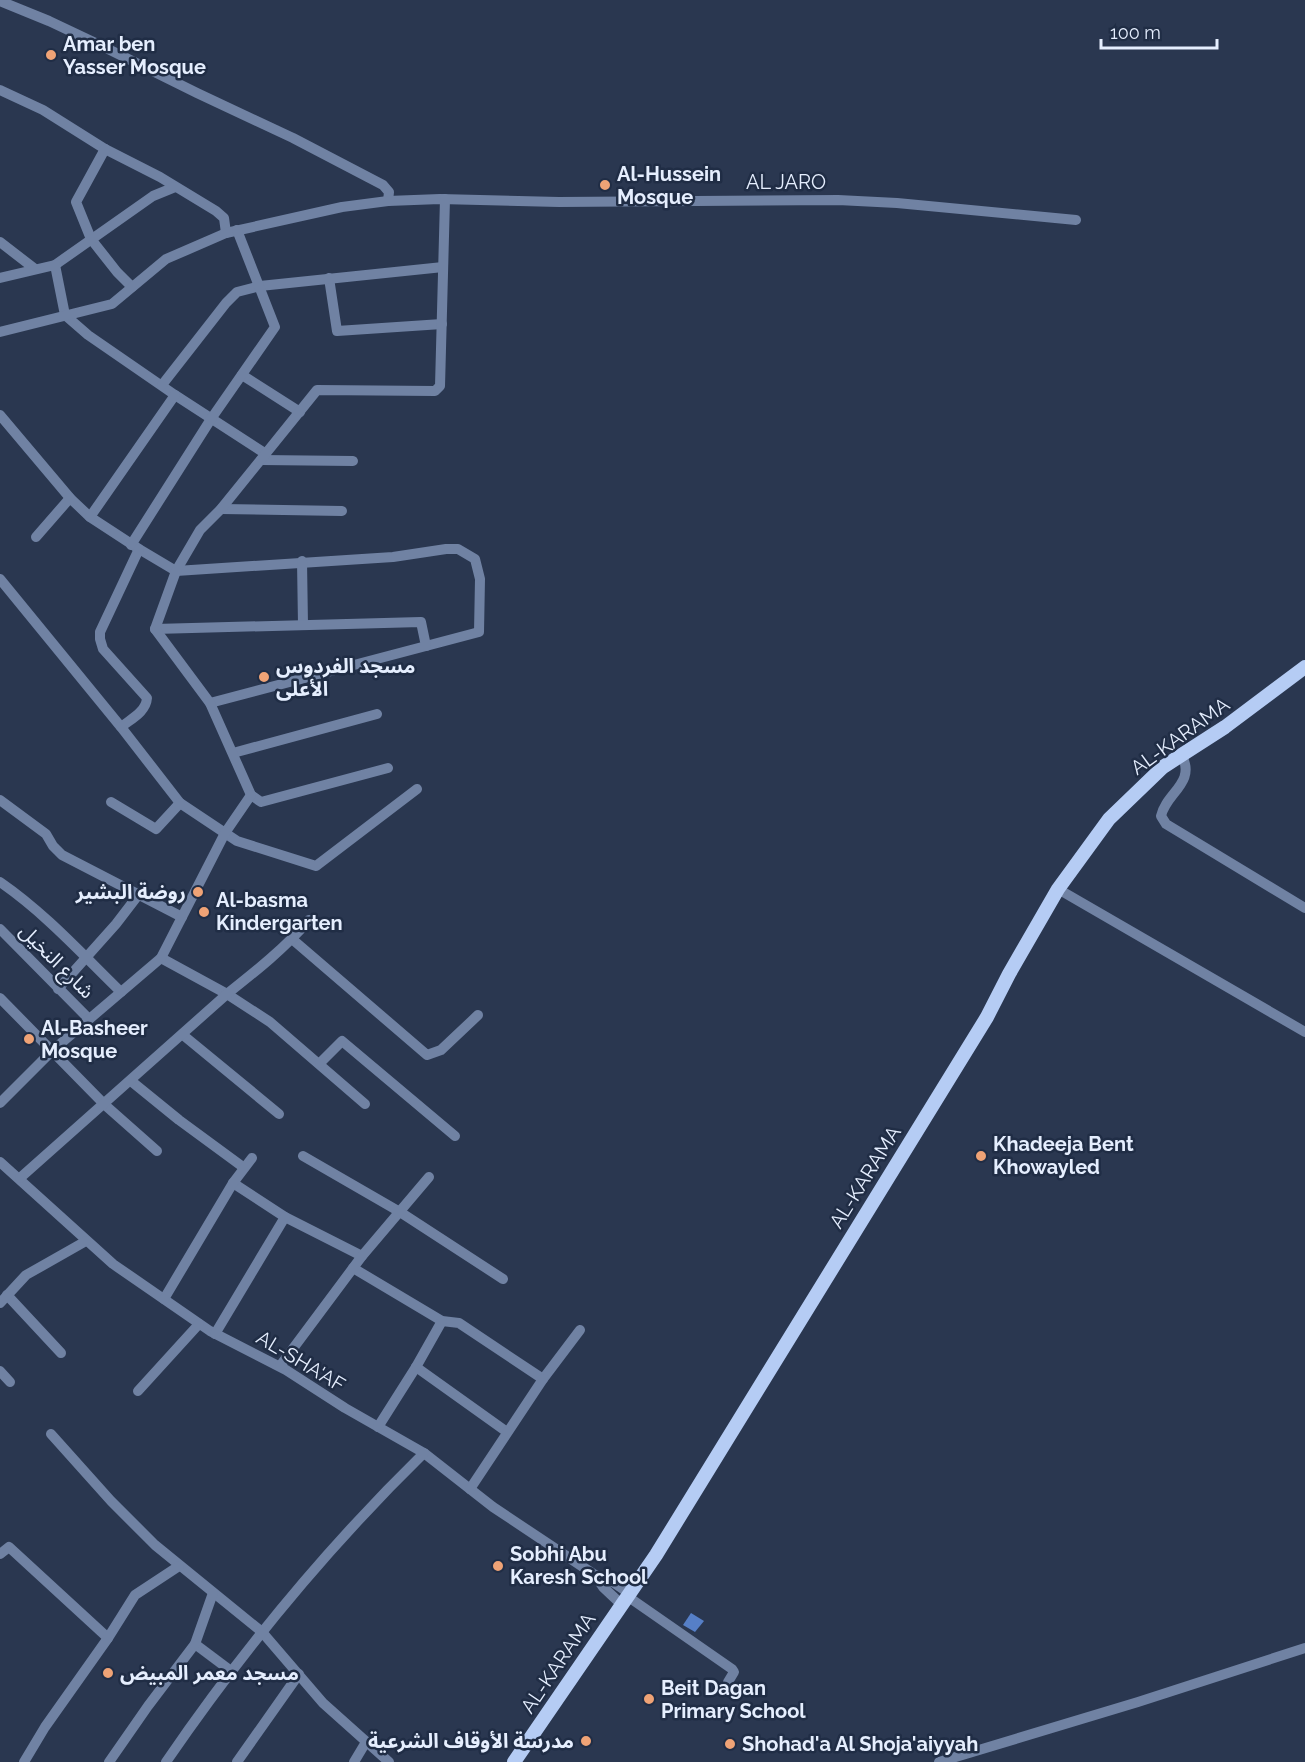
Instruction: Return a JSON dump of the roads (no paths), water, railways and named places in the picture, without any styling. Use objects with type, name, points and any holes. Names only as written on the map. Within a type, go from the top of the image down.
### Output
[{"type":"main road","name":"AL-KARAMA","points":[[514,1762],[656,1555],[743,1416],[869,1206],[987,1017],[1058,889],[1109,819],[1163,767],[1225,727],[1305,667]]},
{"type":"street","points":[[0,1],[49,21],[293,138],[383,184],[389,192],[388,201]]},
{"type":"street","points":[[0,90],[43,110],[105,149],[160,177],[216,211],[224,218],[226,233]]},
{"type":"street","points":[[105,149],[76,202],[91,239],[132,287]]},
{"type":"street","points":[[0,278],[55,265],[153,196],[175,188]]},
{"type":"street","points":[[155,629],[176,571],[201,530],[221,509],[317,390],[435,390],[440,386],[445,199]]},
{"type":"street","name":"AL JARO","points":[[0,332],[112,304],[166,259],[226,233],[342,207],[388,201],[445,199],[559,202],[838,200],[908,204],[1076,220]]},
{"type":"street","points":[[121,727],[142,711],[147,704],[147,698],[103,649],[100,632],[135,547],[211,419],[275,327],[237,230]]},
{"type":"street","points":[[0,242],[35,269]]},
{"type":"street","points":[[55,265],[65,315],[88,335],[264,457],[353,461]]},
{"type":"street","points":[[162,385],[237,292],[260,286],[444,267]]},
{"type":"street","points":[[329,278],[337,331],[442,324]]},
{"type":"street","points":[[242,375],[300,412]]},
{"type":"street","points":[[90,517],[175,395]]},
{"type":"street","points":[[0,415],[70,498],[90,517],[176,571],[302,561],[393,557],[452,549],[458,549],[475,559],[480,579],[479,632],[210,703]]},
{"type":"street","points":[[36,537],[70,498]]},
{"type":"street","points":[[221,509],[342,511]]},
{"type":"street","points":[[302,561],[303,625]]},
{"type":"street","points":[[0,579],[180,803],[237,841],[316,866],[417,789]]},
{"type":"street","points":[[155,629],[422,622],[426,646]]},
{"type":"street","points":[[155,629],[210,703],[251,795],[261,802],[388,768]]},
{"type":"street","points":[[233,753],[377,714]]},
{"type":"street","points":[[1182,756],[1186,769],[1181,784],[1163,807],[1161,816],[1166,824],[1305,908]]},
{"type":"street","points":[[0,1103],[53,1050],[161,958],[225,833],[251,795]]},
{"type":"street","points":[[0,800],[46,834],[62,855],[182,917]]},
{"type":"street","points":[[111,802],[156,829],[180,803]]},
{"type":"street","points":[[0,882],[23,898],[121,992]]},
{"type":"street","points":[[1058,889],[1305,1032]]},
{"type":"street","points":[[58,989],[139,894]]},
{"type":"street","points":[[20,1178],[105,1105],[227,994],[258,970],[309,920]]},
{"type":"street","name":"شارع النخيل","points":[[1,931],[89,1019]]},
{"type":"street","points":[[292,939],[427,1054],[441,1050],[477,1015]]},
{"type":"street","points":[[161,958],[227,994],[270,1022],[365,1104]]},
{"type":"street","points":[[0,998],[105,1105],[157,1151]]},
{"type":"street","points":[[183,1035],[279,1114]]},
{"type":"street","points":[[320,1063],[342,1041],[455,1137]]},
{"type":"street","points":[[131,1081],[243,1167]]},
{"type":"street","points":[[303,1155],[400,1212],[503,1279]]},
{"type":"street","points":[[164,1299],[233,1183],[252,1158]]},
{"type":"street","name":"AL-SHA'AF","points":[[0,1162],[113,1264],[199,1324],[280,1366],[378,1427],[424,1452],[493,1507],[596,1575],[603,1587],[626,1598],[732,1669],[733,1674],[728,1682]]},
{"type":"street","points":[[280,1366],[362,1256],[429,1177]]},
{"type":"street","points":[[233,1183],[285,1216],[362,1256]]},
{"type":"street","points":[[216,1334],[285,1216]]},
{"type":"street","points":[[61,1353],[4,1299],[26,1275],[86,1241]]},
{"type":"street","points":[[353,1268],[442,1321],[459,1323],[543,1379]]},
{"type":"street","points":[[378,1427],[442,1321]]},
{"type":"street","points":[[138,1391],[199,1324]]},
{"type":"street","points":[[470,1489],[543,1379],[580,1330]]},
{"type":"street","points":[[416,1367],[507,1432]]},
{"type":"street","points":[[0,1371],[10,1382]]},
{"type":"street","points":[[51,1434],[154,1545],[262,1632],[323,1703],[389,1762]]},
{"type":"street","points":[[166,1762],[262,1632],[372,1504],[424,1452]]},
{"type":"street","points":[[0,1554],[9,1547],[108,1638]]},
{"type":"street","points":[[24,1762],[45,1726],[108,1638],[135,1595],[179,1566]]},
{"type":"street","points":[[109,1762],[195,1644],[213,1593]]},
{"type":"street","points":[[195,1644],[231,1671]]},
{"type":"street","points":[[939,1762],[1138,1702],[1305,1648]]},
{"type":"street","points":[[237,1762],[299,1674]]},
{"type":"street","points":[[354,1762],[366,1742]]},
{"type":"water","points":[[691,1613],[704,1621],[695,1632],[683,1625]]},
{"type":"place","name":"Amar ben Yasser Mosque","points":[[51,55]]},
{"type":"place","name":"Al-Hussein Mosque","points":[[605,185]]},
{"type":"place","name":"مسجد الفردوس الأعلى","points":[[264,677]]},
{"type":"place","name":"روضة البشير","points":[[198,892]]},
{"type":"place","name":"Al-basma Kindergarten","points":[[204,912]]},
{"type":"place","name":"Al-Basheer Mosque","points":[[29,1039]]},
{"type":"place","name":"Khadeeja Bent Khowayled","points":[[981,1156]]},
{"type":"place","name":"Sobhi Abu Karesh School","points":[[498,1566]]},
{"type":"place","name":"مسجد معمر المبيض","points":[[108,1673]]},
{"type":"place","name":"Beit Dagan Primary School","points":[[649,1699]]},
{"type":"place","name":"مدرسة الأوقاف الشرعية","points":[[586,1741]]},
{"type":"place","name":"Shohad'a Al Shoja'aiyyah","points":[[730,1744]]}]
